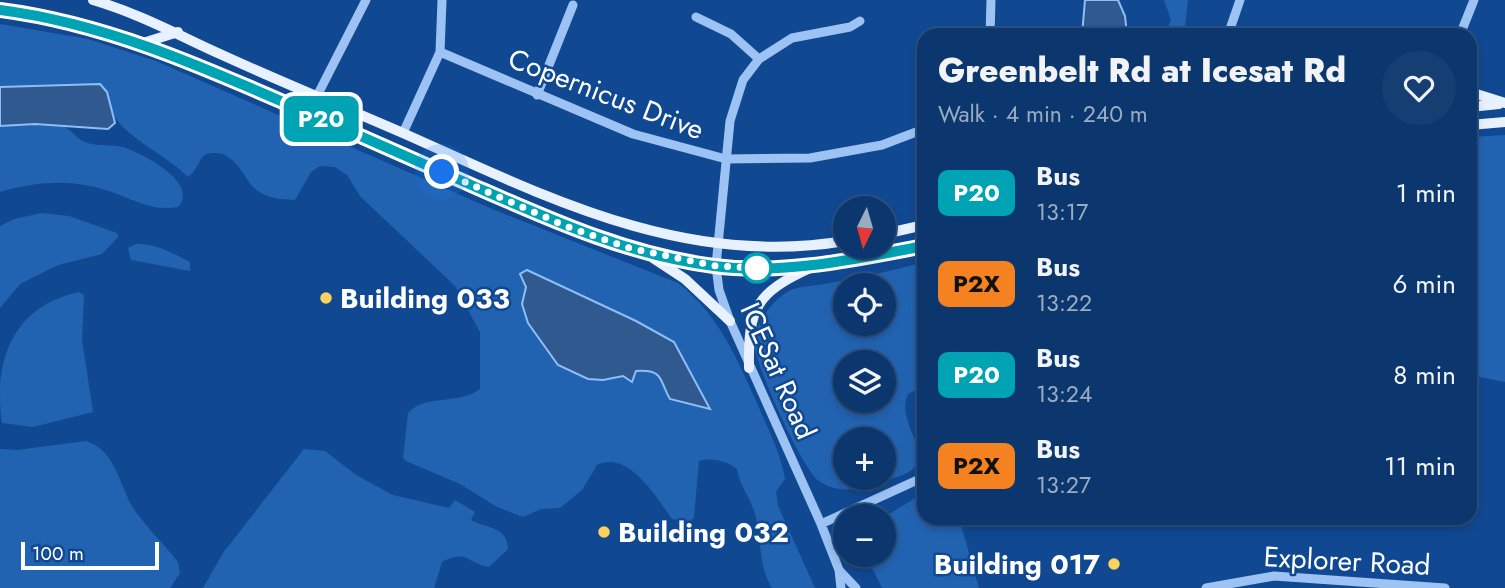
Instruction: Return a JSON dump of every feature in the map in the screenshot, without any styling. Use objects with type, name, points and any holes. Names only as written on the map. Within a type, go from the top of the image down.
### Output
[{"type":"main road","points":[[93,0],[146,17],[217,53],[607,220],[648,232],[718,244],[789,248],[833,242]]},
{"type":"main road","points":[[0,10],[52,16],[140,43],[274,98],[550,219],[645,253],[716,266],[817,265],[917,247]]},
{"type":"main road","points":[[0,16],[92,28]]},
{"type":"main road","points":[[140,43],[167,38],[178,32]]},
{"type":"main road","points":[[1477,94],[1505,103]]},
{"type":"main road","points":[[1477,106],[1505,103]]},
{"type":"main road","points":[[1477,124],[1505,122]]},
{"type":"main road","points":[[896,231],[917,227]]},
{"type":"main road","points":[[645,253],[685,279],[730,321]]},
{"type":"main road","points":[[750,368],[749,335],[755,308],[777,283],[817,265]]},
{"type":"street","points":[[317,96],[366,0]]},
{"type":"street","points":[[990,28],[991,0]]},
{"type":"street","points":[[1230,28],[1240,0]]},
{"type":"street","points":[[1463,28],[1474,0]]},
{"type":"street","points":[[403,133],[440,52],[442,1]]},
{"type":"street","points":[[537,95],[573,5]]},
{"type":"street","points":[[696,17],[731,34],[759,59],[792,38],[850,27],[860,21]]},
{"type":"street","name":"Copernicus Drive","points":[[440,52],[633,134],[726,159],[810,158],[882,145],[917,132]]},
{"type":"street","name":"ICESat Road","points":[[759,59],[748,72],[736,96],[726,159],[716,266],[719,290],[750,368],[821,524],[839,570],[841,588]]},
{"type":"street","points":[[821,524],[917,480]]},
{"type":"street","name":"ICESat Road","points":[[839,570],[856,588]]},
{"type":"street","name":"Explorer Road","points":[[1206,588],[1275,576],[1445,588]]},
{"type":"shaded area","points":[[1085,0],[1118,0],[1125,16],[1126,28],[1083,28]]},
{"type":"shaded area","points":[[1164,0],[1188,0],[1185,28],[1168,28],[1171,20]]},
{"type":"shaded area","points":[[0,24],[88,39],[156,61],[492,209],[678,283],[705,309],[725,338],[757,403],[783,469],[785,479],[776,491],[778,506],[815,588],[772,588],[764,571],[753,508],[737,469],[724,462],[709,459],[699,461],[694,518],[689,521],[672,519],[650,488],[631,470],[620,464],[609,462],[597,465],[582,490],[560,508],[541,509],[523,517],[497,507],[460,484],[406,461],[403,458],[408,413],[412,409],[428,402],[472,394],[480,389],[480,332],[455,286],[360,196],[347,175],[335,167],[320,166],[311,172],[295,200],[277,199],[256,190],[240,168],[223,154],[204,156],[188,177],[119,123],[100,84],[0,87]],"holes":[[[527,270],[636,321],[674,342],[710,408],[673,400],[660,378],[650,372],[636,371],[632,382],[623,376],[603,380],[588,379],[558,365],[528,323],[522,304],[526,287],[520,274]]]},
{"type":"shaded area","points":[[100,84],[107,92],[115,123],[108,129],[35,124],[0,126],[0,87]]},
{"type":"shaded area","points":[[35,124],[63,126],[85,142],[123,147],[155,162],[175,179],[183,198],[178,207],[160,208],[95,187],[67,183],[41,184],[0,192],[0,127]]},
{"type":"shaded area","points":[[1505,135],[1505,382],[1477,376],[1477,137]]},
{"type":"shaded area","points":[[42,213],[69,216],[117,233],[118,237],[102,254],[58,265],[20,284],[0,308],[0,226],[14,219]]},
{"type":"shaded area","points":[[136,244],[157,247],[177,255],[190,262],[190,271],[131,260],[128,248]]},
{"type":"shaded area","points":[[917,264],[917,390],[908,394],[905,404],[909,425],[917,444],[917,463],[914,468],[898,477],[896,427],[833,427],[833,488],[819,481],[802,457],[780,415],[762,372],[754,343],[757,328],[771,306],[789,291],[833,282],[833,336],[896,336],[896,273],[876,273]]},
{"type":"shaded area","points":[[527,270],[636,321],[674,342],[710,409],[670,399],[660,378],[652,372],[636,371],[632,382],[623,376],[603,380],[588,379],[558,365],[528,323],[522,304],[526,287],[520,274]]},
{"type":"shaded area","points":[[79,292],[84,295],[82,340],[93,412],[33,427],[2,423],[2,367],[14,337],[22,324],[46,304]]},
{"type":"shaded area","points":[[86,441],[96,446],[111,461],[135,511],[178,562],[180,573],[170,588],[0,588],[0,449],[17,450]]},
{"type":"shaded area","points":[[304,449],[325,451],[356,475],[393,495],[449,508],[455,500],[475,512],[471,520],[500,532],[508,549],[489,567],[462,557],[442,562],[434,588],[203,588],[223,553]]},
{"type":"shaded area","points":[[917,497],[917,525],[961,525],[979,588],[882,588],[872,567],[896,567],[896,510]]},
{"type":"bus line","name":"P20","points":[[0,10],[52,16],[140,43],[214,72],[538,215],[599,239],[662,257],[716,266],[776,267],[832,263],[917,247]]},
{"type":"place","name":"Building 033","points":[[326,298]]},
{"type":"place","name":"Building 032","points":[[604,532]]},
{"type":"place","name":"Building 017","points":[[1114,564]]},
{"type":"route","points":[[442,172],[599,239],[662,257],[716,266],[757,268]]}]
